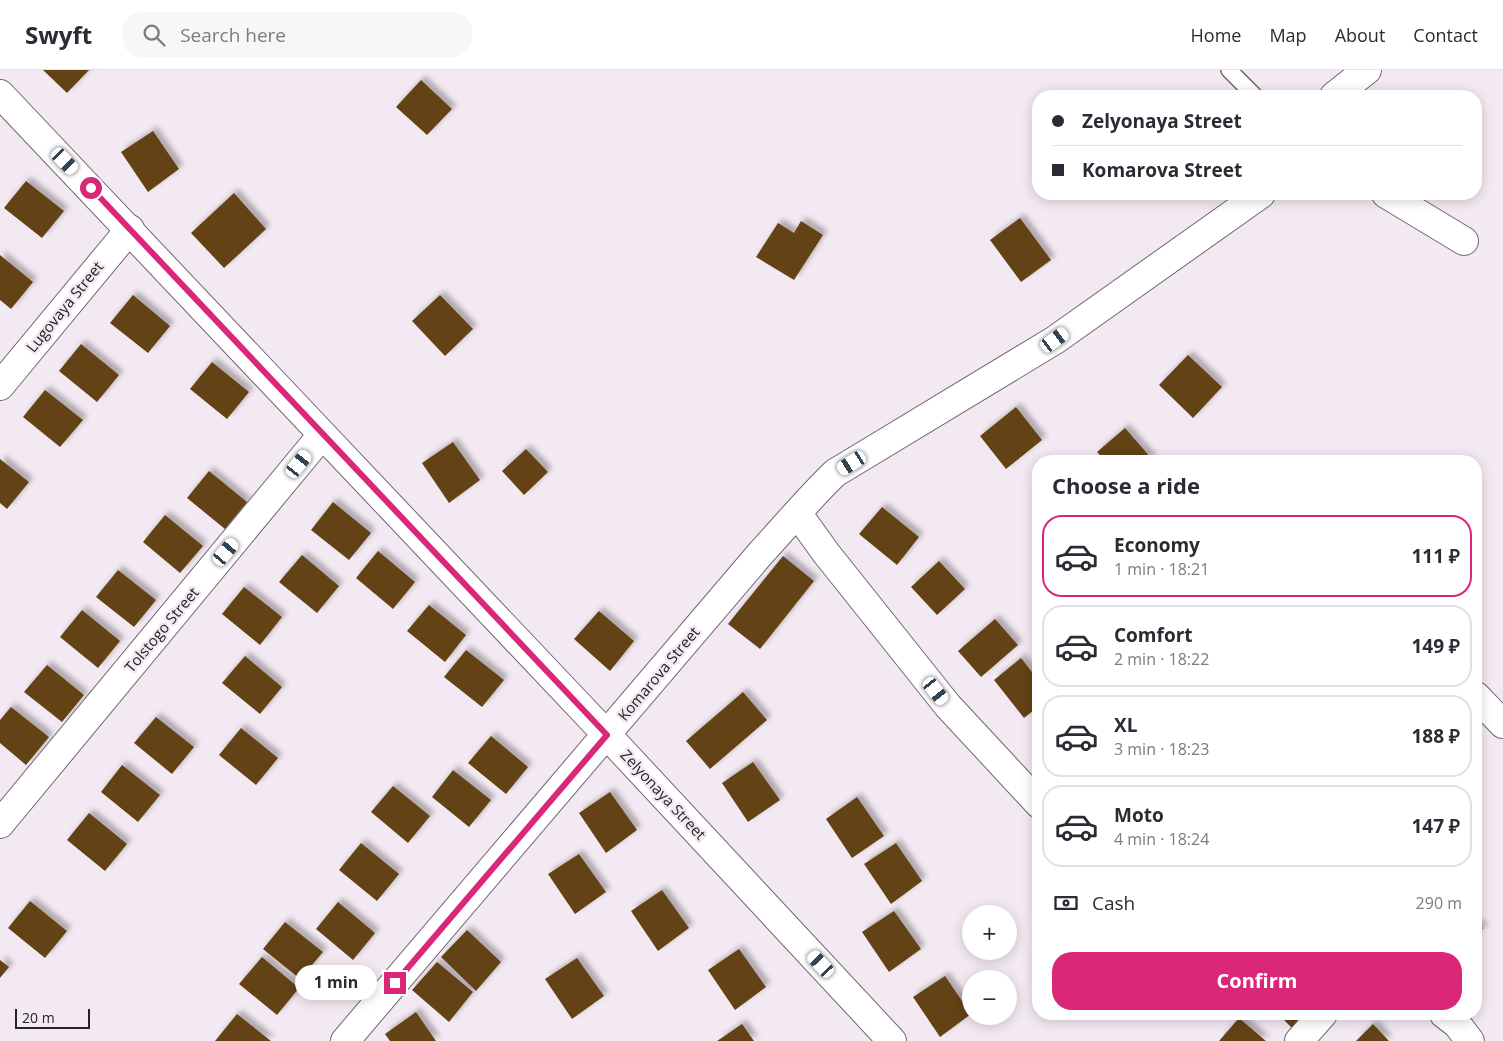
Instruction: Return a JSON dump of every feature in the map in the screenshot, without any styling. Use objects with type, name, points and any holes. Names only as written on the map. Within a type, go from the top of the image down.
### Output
[{"type":"street","points":[[1342,90],[1367,70]]},
{"type":"street","name":"Zelyonaya Street","points":[[0,94],[130,229],[322,435],[607,735],[892,1041]]},
{"type":"street","name":"Komarova Street","points":[[345,1041],[760,554],[835,473],[1055,340],[1252,200]]},
{"type":"street","points":[[1396,200],[1464,241]]},
{"type":"street","name":"Lugovaya Street","points":[[0,386],[130,229]]},
{"type":"street","name":"Tolstogo Street","points":[[0,824],[322,435]]},
{"type":"street","points":[[798,514],[826,553],[948,706],[1032,796]]},
{"type":"street","points":[[1482,702],[1503,724]]},
{"type":"street","points":[[1299,1041],[1318,1020]]},
{"type":"street","points":[[1452,1020],[1470,1041]]},
{"type":"lane","points":[[1229,70],[1249,90]]},
{"type":"building","points":[[43,70],[89,70],[67,93]]},
{"type":"building","points":[[421,80],[452,109],[427,135],[396,107]]},
{"type":"building","points":[[153,131],[179,169],[148,192],[121,152]]},
{"type":"building","points":[[26,181],[64,211],[42,238],[4,208]]},
{"type":"building","points":[[234,193],[266,229],[224,268],[191,233]]},
{"type":"building","points":[[1020,218],[1051,260],[1021,282],[990,240]]},
{"type":"building","points":[[801,221],[823,235],[794,280],[756,257],[778,223],[794,233]]},
{"type":"building","points":[[0,255],[33,282],[11,309],[0,300]]},
{"type":"building","points":[[133,295],[170,326],[148,353],[110,323]]},
{"type":"building","points":[[440,295],[473,329],[445,356],[412,321]]},
{"type":"building","points":[[81,344],[119,375],[97,402],[59,371]]},
{"type":"building","points":[[1188,355],[1222,387],[1193,418],[1159,385]]},
{"type":"building","points":[[212,362],[249,392],[227,419],[190,389]]},
{"type":"building","points":[[45,390],[83,420],[60,447],[23,417]]},
{"type":"building","points":[[1016,407],[1042,440],[1006,469],[980,436]]},
{"type":"building","points":[[1125,428],[1149,455],[1100,455],[1097,452]]},
{"type":"building","points":[[453,442],[480,480],[449,503],[422,463]]},
{"type":"building","points":[[526,449],[548,472],[524,495],[502,471]]},
{"type":"building","points":[[0,459],[29,482],[7,509],[0,503]]},
{"type":"building","points":[[209,471],[247,502],[225,529],[187,498]]},
{"type":"building","points":[[333,502],[371,533],[349,560],[311,530]]},
{"type":"building","points":[[882,507],[919,537],[897,565],[859,534]]},
{"type":"building","points":[[165,515],[203,546],[180,573],[143,542]]},
{"type":"building","points":[[378,551],[415,582],[393,609],[356,578]]},
{"type":"building","points":[[302,555],[339,586],[317,613],[279,582]]},
{"type":"building","points":[[783,556],[814,581],[760,649],[728,624]]},
{"type":"building","points":[[939,561],[965,589],[937,615],[911,587]]},
{"type":"building","points":[[118,570],[156,600],[134,627],[96,597]]},
{"type":"building","points":[[244,587],[282,617],[260,645],[222,614]]},
{"type":"building","points":[[429,605],[466,635],[445,662],[407,631]]},
{"type":"building","points":[[82,610],[120,641],[98,668],[60,637]]},
{"type":"building","points":[[599,611],[634,641],[610,671],[574,639]]},
{"type":"building","points":[[995,619],[1018,645],[981,677],[958,651]]},
{"type":"building","points":[[466,650],[504,680],[482,707],[444,677]]},
{"type":"building","points":[[245,656],[282,687],[260,714],[222,683]]},
{"type":"building","points":[[1021,658],[1032,672],[1032,712],[1024,718],[994,680]]},
{"type":"building","points":[[47,665],[84,695],[62,722],[24,692]]},
{"type":"building","points":[[743,692],[767,720],[710,769],[686,741]]},
{"type":"building","points":[[11,707],[49,737],[26,765],[0,743],[0,720]]},
{"type":"building","points":[[156,717],[194,747],[172,774],[134,743]]},
{"type":"building","points":[[241,728],[278,758],[256,785],[219,755]]},
{"type":"building","points":[[491,736],[528,767],[506,794],[468,763]]},
{"type":"building","points":[[753,762],[780,800],[748,822],[722,783]]},
{"type":"building","points":[[122,765],[160,795],[138,822],[101,792]]},
{"type":"building","points":[[453,770],[491,800],[469,827],[432,797]]},
{"type":"building","points":[[393,786],[430,816],[408,843],[371,812]]},
{"type":"building","points":[[610,792],[637,830],[606,853],[579,813]]},
{"type":"building","points":[[857,797],[884,836],[852,858],[826,819]]},
{"type":"building","points":[[89,813],[127,844],[105,871],[67,840]]},
{"type":"building","points":[[361,843],[399,874],[377,901],[339,870]]},
{"type":"building","points":[[896,843],[922,881],[891,904],[864,864]]},
{"type":"building","points":[[579,854],[606,892],[575,914],[548,874]]},
{"type":"building","points":[[662,890],[689,928],[658,951],[631,911]]},
{"type":"building","points":[[30,901],[67,931],[45,958],[8,928]]},
{"type":"building","points":[[338,902],[375,933],[353,960],[316,929]]},
{"type":"building","points":[[894,911],[921,949],[889,972],[862,932]]},
{"type":"building","points":[[285,922],[323,952],[300,979],[263,949]]},
{"type":"building","points":[[467,930],[501,962],[476,991],[441,957]]},
{"type":"building","points":[[739,949],[766,987],[735,1010],[708,970]]},
{"type":"building","points":[[262,957],[299,988],[277,1015],[239,984]]},
{"type":"building","points":[[577,958],[604,996],[572,1019],[545,979]]},
{"type":"building","points":[[0,960],[9,967],[0,978]]},
{"type":"building","points":[[437,962],[473,992],[449,1022],[412,990]]},
{"type":"building","points":[[945,976],[962,1001],[962,1021],[940,1037],[913,997]]},
{"type":"building","points":[[416,1012],[436,1041],[390,1041],[385,1034]]},
{"type":"building","points":[[237,1014],[271,1041],[215,1041]]},
{"type":"building","points":[[1237,1020],[1241,1020],[1266,1041],[1219,1041]]},
{"type":"building","points":[[1284,1020],[1301,1020],[1292,1028]]},
{"type":"building","points":[[742,1024],[754,1041],[717,1041]]},
{"type":"building","points":[[1373,1024],[1389,1041],[1356,1041]]},
{"type":"route","points":[[91,188],[607,735],[395,983]]}]
